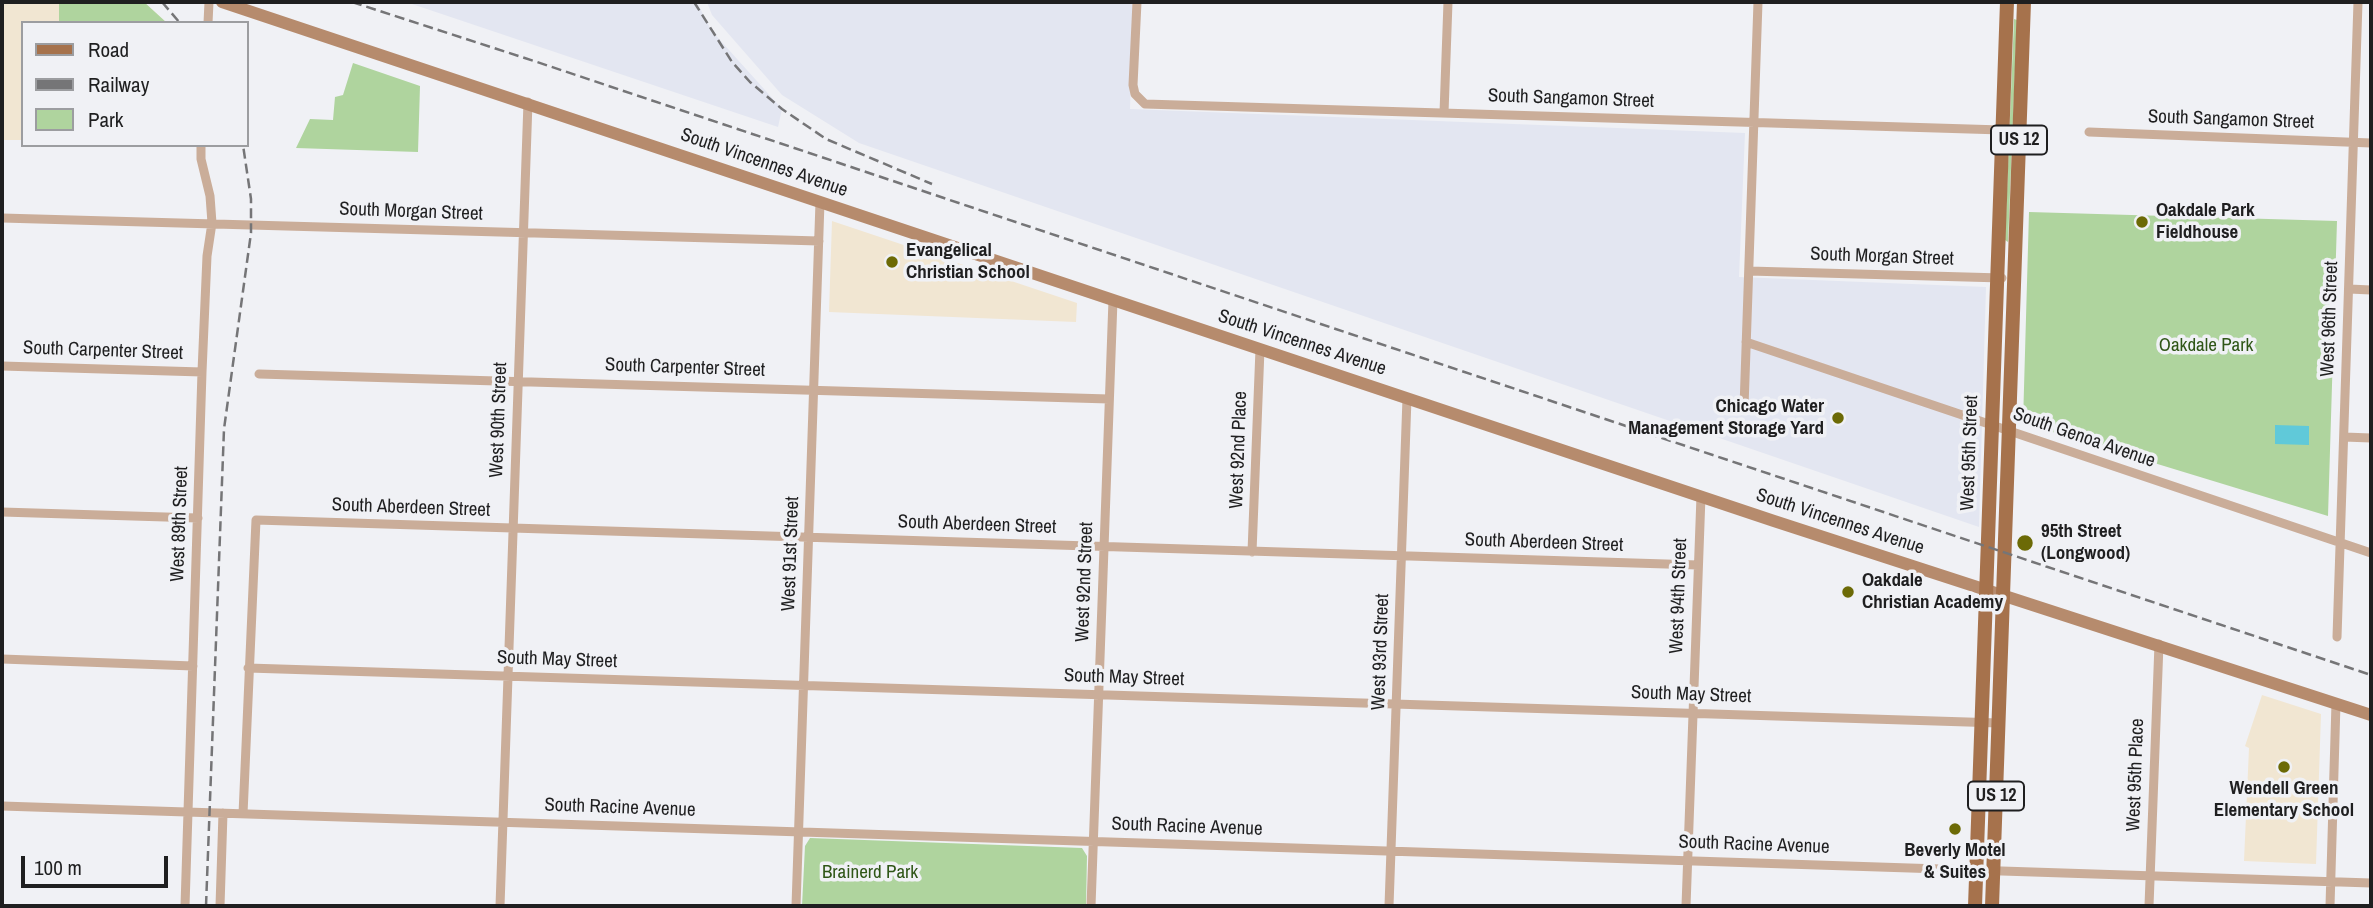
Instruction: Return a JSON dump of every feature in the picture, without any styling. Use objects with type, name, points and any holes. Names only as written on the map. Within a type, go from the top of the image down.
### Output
[{"type":"main road","name":"South Vincennes Avenue","points":[[222,2],[528,102],[1985,591],[2159,644],[2371,715]]},
{"type":"main road","name":"West 95th Street","points":[[1975,906],[2007,2]]},
{"type":"main road","name":"West 95th Street","points":[[1992,906],[2024,2]]},
{"type":"street","points":[[208,21],[209,2]]},
{"type":"street","name":"South Sangamon Street","points":[[1137,2],[1133,85],[1135,94],[1144,104],[2002,130]]},
{"type":"street","points":[[1444,113],[1448,2]]},
{"type":"street","points":[[1744,407],[1758,2]]},
{"type":"street","name":"West 96th Street","points":[[2337,637],[2358,2]]},
{"type":"street","name":"West 90th Street","points":[[500,906],[528,102]]},
{"type":"street","name":"South Sangamon Street","points":[[2089,132],[2371,143]]},
{"type":"street","name":"West 89th Street","points":[[185,906],[202,372],[207,256],[212,223],[201,147]]},
{"type":"street","name":"West 91st Street","points":[[796,906],[820,202]]},
{"type":"street","name":"South Morgan Street","points":[[2,218],[819,241]]},
{"type":"street","name":"South Morgan Street","points":[[1749,271],[2014,279]]},
{"type":"street","points":[[2349,289],[2371,290]]},
{"type":"street","name":"West 92nd Street","points":[[1091,906],[1113,300]]},
{"type":"street","name":"South Genoa Avenue","points":[[1746,342],[2371,553]]},
{"type":"street","name":"West 92nd Place","points":[[1252,551],[1260,349]]},
{"type":"street","name":"South Carpenter Street","points":[[2,366],[202,372]]},
{"type":"street","name":"South Carpenter Street","points":[[259,374],[1110,399]]},
{"type":"street","name":"West 93rd Street","points":[[1390,906],[1407,398]]},
{"type":"street","points":[[2344,437],[2371,438]]},
{"type":"street","name":"West 94th Street","points":[[1686,906],[1701,496]]},
{"type":"street","points":[[2,512],[198,518]]},
{"type":"street","name":"South Aberdeen Street","points":[[248,668],[256,520],[1698,565]]},
{"type":"street","name":"West 95th Place","points":[[2149,906],[2159,644]]},
{"type":"street","points":[[2,659],[193,666]]},
{"type":"street","points":[[243,814],[248,668]]},
{"type":"street","name":"South May Street","points":[[248,668],[1999,723]]},
{"type":"street","points":[[2330,906],[2336,703]]},
{"type":"street","name":"South Racine Avenue","points":[[2,806],[2371,883]]},
{"type":"street","points":[[220,906],[223,813]]},
{"type":"shaded area","points":[[2,2],[144,2],[165,21],[21,21],[21,140],[2,140]]},
{"type":"shaded area","points":[[406,2],[697,2],[711,30],[782,109],[778,127]]},
{"type":"shaded area","points":[[707,2],[1133,2],[1130,109],[1745,133],[1739,277],[1986,287],[1979,527],[859,143],[782,95],[712,15]]},
{"type":"shaded area","name":"Evangelical Christian School","points":[[832,221],[1077,303],[1076,322],[829,312]]},
{"type":"shaded area","name":"Wendell Green Elementary School","points":[[2262,695],[2321,714],[2316,864],[2244,861],[2249,748],[2245,746]]},
{"type":"green space","points":[[59,2],[144,2],[165,21],[59,21]]},
{"type":"green space","points":[[2014,19],[2017,20],[2008,242],[2005,240]]},
{"type":"green space","points":[[353,63],[420,86],[418,152],[296,148],[310,119],[333,120],[335,97],[343,95]]},
{"type":"green space","name":"Oakdale Park","points":[[2029,212],[2337,221],[2328,516],[2023,423]]},
{"type":"green space","name":"Brainerd Park","points":[[810,838],[1082,848],[1087,856],[1086,906],[802,906],[805,846]]},
{"type":"water","points":[[2275,425],[2309,426],[2309,445],[2275,444]]},
{"type":"railway","points":[[162,2],[178,21]]},
{"type":"railway","points":[[352,2],[2371,675]]},
{"type":"railway","points":[[694,2],[732,62],[750,82],[782,109],[826,139],[932,184]]},
{"type":"railway","points":[[206,906],[224,429],[251,233],[251,199],[243,147]]},
{"type":"place","name":"Oakdale Park Fieldhouse","points":[[2142,222]]},
{"type":"place","name":"Evangelical Christian School","points":[[892,262]]},
{"type":"place","name":"Chicago Water Management Storage Yard","points":[[1838,418]]},
{"type":"place","name":"95th Street (Longwood)","points":[[2025,543]]},
{"type":"place","name":"Oakdale Christian Academy","points":[[1848,592]]},
{"type":"place","name":"Wendell Green Elementary School","points":[[2284,767]]},
{"type":"place","name":"Beverly Motel & Suites","points":[[1955,829]]}]
